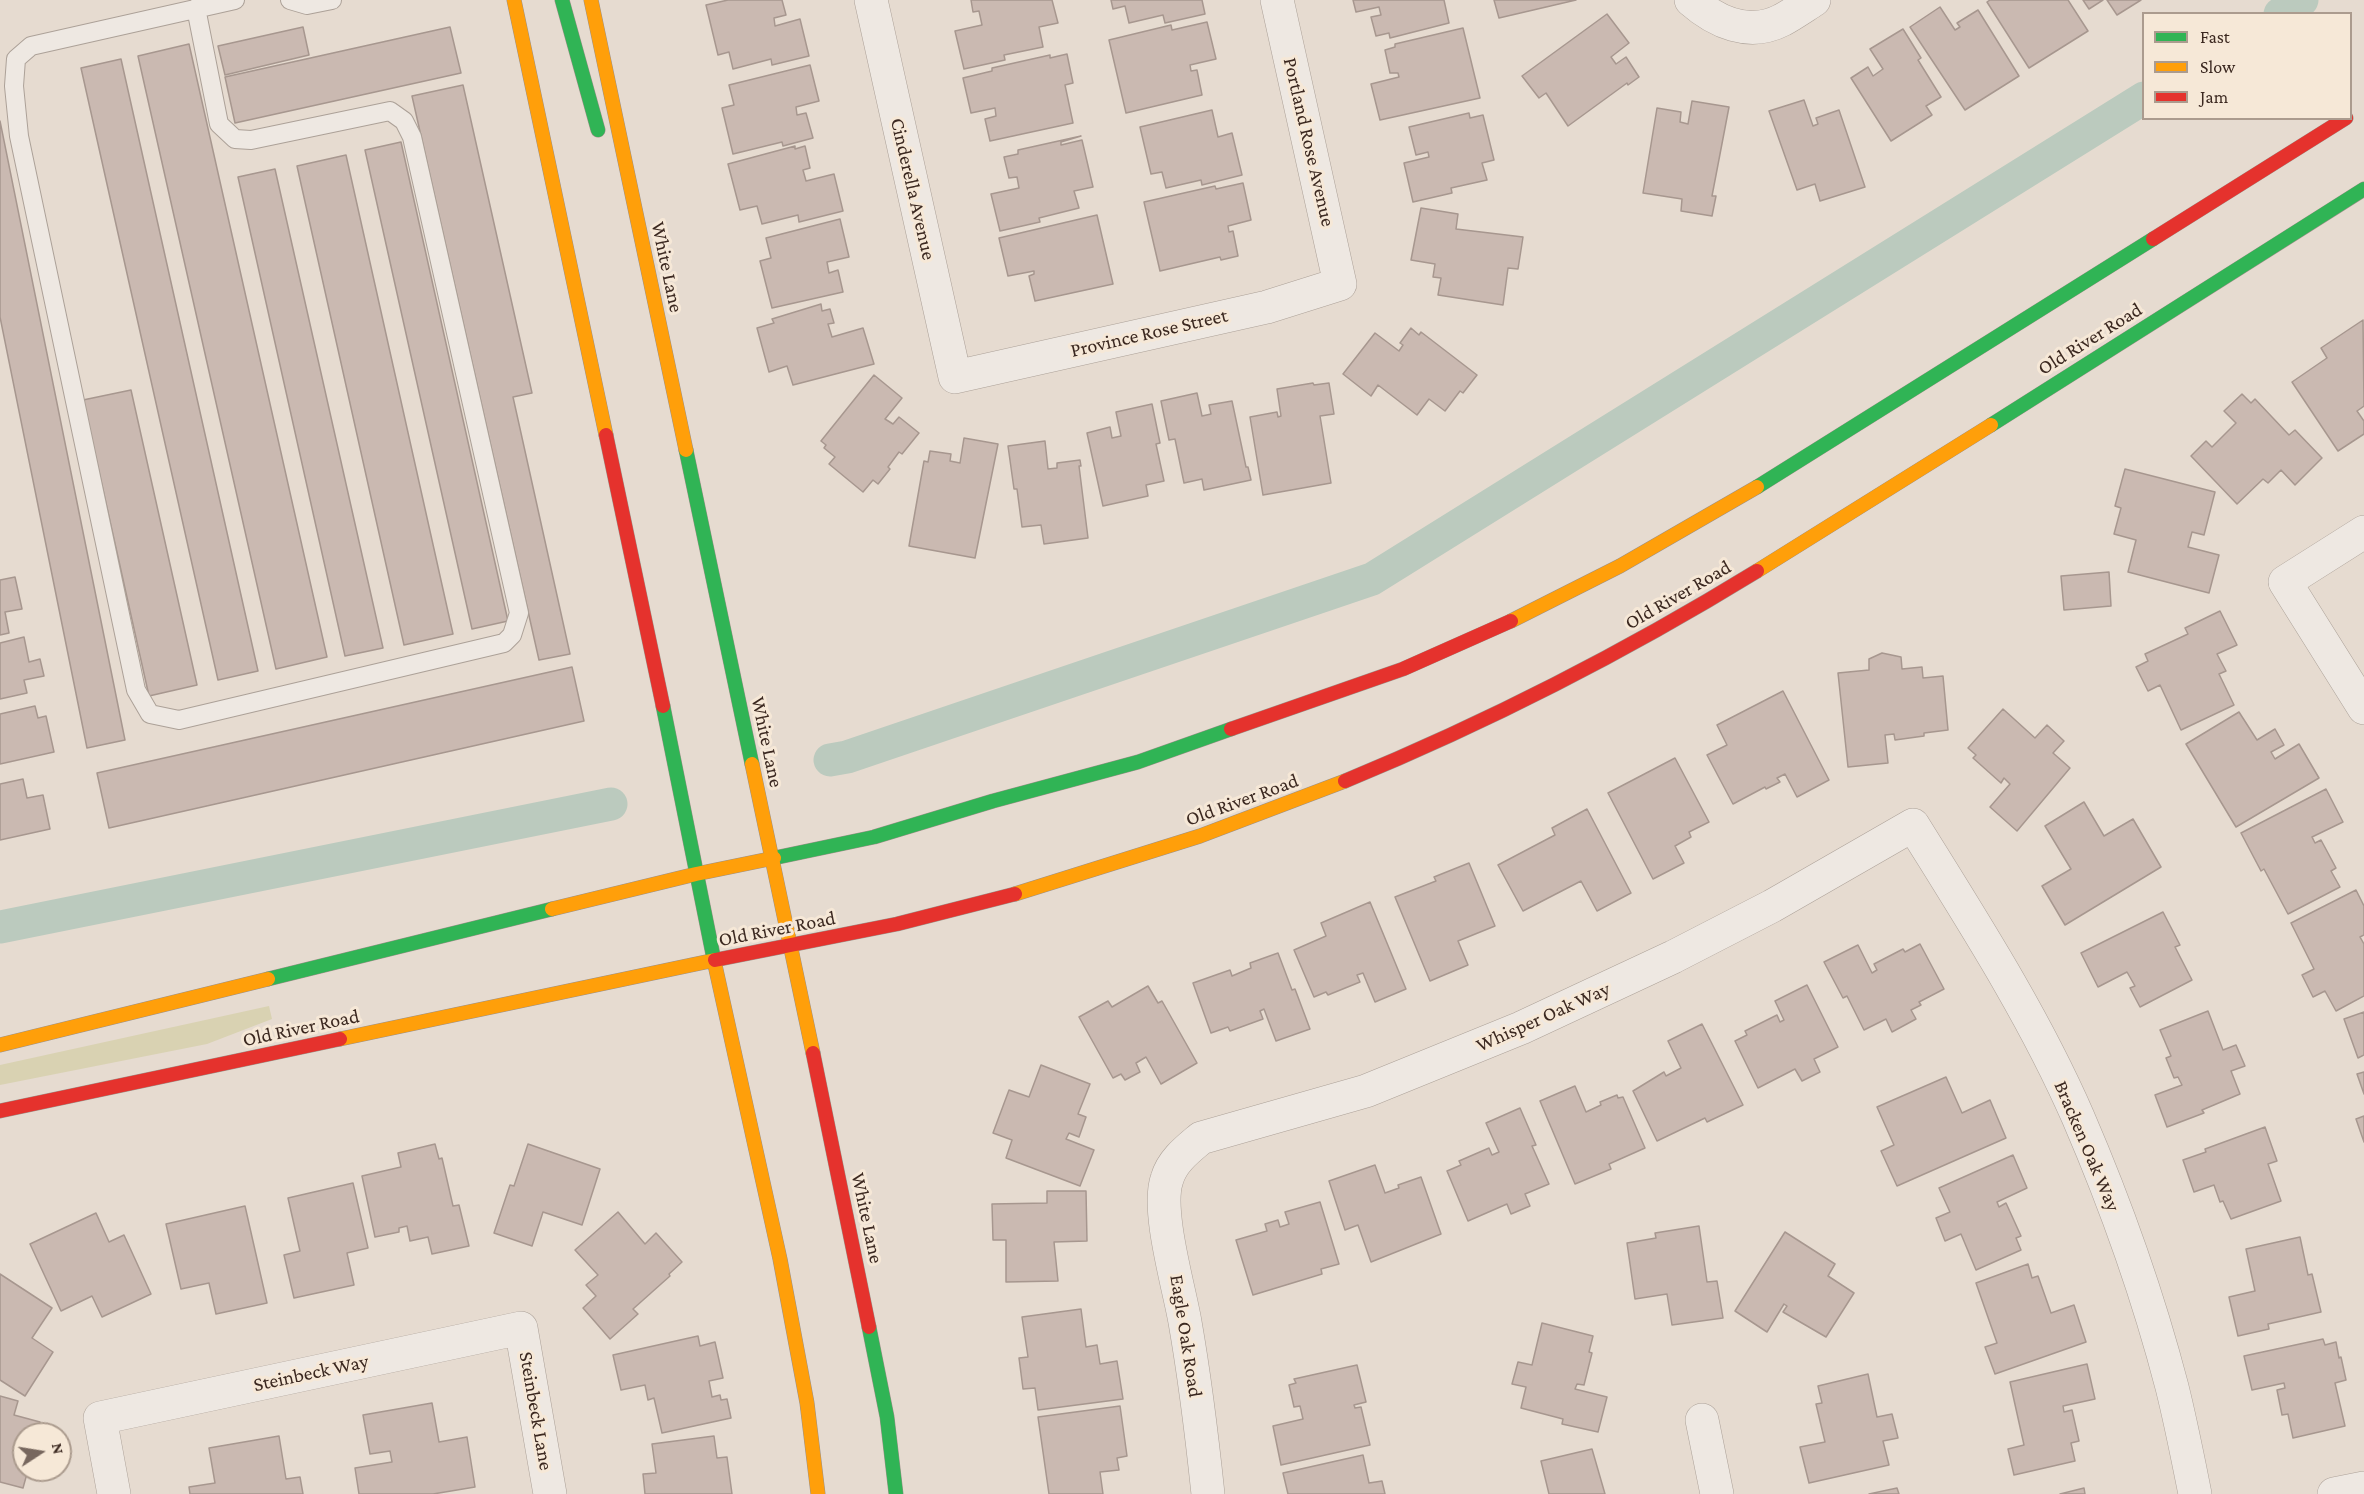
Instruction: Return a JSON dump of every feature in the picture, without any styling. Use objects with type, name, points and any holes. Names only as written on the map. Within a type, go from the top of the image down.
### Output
[{"type":"main road","points":[[514,0],[674,757],[714,961],[780,1259],[807,1403],[818,1494]]},
{"type":"main road","points":[[562,0],[597,129],[607,148],[626,166]]},
{"type":"main road","name":"White Lane","points":[[591,0],[859,1273],[887,1417],[896,1494]]},
{"type":"main road","points":[[0,1045],[696,874],[874,837],[993,801],[1138,762],[1403,669],[1534,611],[1620,566],[1743,496],[2343,120]]},
{"type":"main road","name":"Old River Road","points":[[0,1111],[790,944],[860,933],[995,900],[1140,857],[1292,803],[1441,740],[1566,680],[1654,632],[1742,580],[2364,189]]},
{"type":"street","name":"Cinderella Avenue","points":[[871,0],[955,377]]},
{"type":"street","name":"Portland Rose Avenue","points":[[1277,0],[1340,284]]},
{"type":"street","points":[[1691,0],[1708,15],[1729,25],[1753,27],[1780,21],[1814,0]]},
{"type":"street","name":"Province Rose Street","points":[[955,377],[1267,307],[1340,284]]},
{"type":"street","points":[[2364,532],[2285,582],[2364,708]]},
{"type":"street","name":"Whisper Oak Way","points":[[1167,1179],[1181,1155],[1201,1138],[1366,1091],[1521,1028],[1683,952],[1772,906],[1913,825]]},
{"type":"street","name":"Bracken Oak Way","points":[[1913,825],[1983,937],[2026,1012],[2081,1125],[2110,1195],[2139,1276],[2172,1387],[2195,1494]]},
{"type":"street","name":"Eagle Oak Road","points":[[1167,1179],[1163,1207],[1185,1324],[1208,1494]]},
{"type":"street","name":"Steinbeck Way","points":[[114,1494],[100,1418],[521,1328]]},
{"type":"street","name":"Steinbeck Lane","points":[[521,1328],[550,1494]]},
{"type":"street","points":[[1701,1420],[1717,1494]]},
{"type":"street","points":[[2334,1494],[2364,1488]]},
{"type":"lane","points":[[196,9],[219,123],[236,139],[251,140],[390,111],[404,121],[415,148],[519,614],[512,635],[504,643],[180,720],[150,714],[136,690],[19,136],[14,86],[16,59],[31,46],[235,0]]},
{"type":"lane","points":[[290,0],[307,4],[332,0]]},
{"type":"shaded area","points":[[269,1006],[272,1019],[207,1044],[0,1085],[0,1065]]},
{"type":"building","points":[[728,0],[782,0],[786,15],[774,18],[775,26],[800,19],[809,56],[772,65],[771,59],[733,69],[729,52],[718,55],[706,5]]},
{"type":"building","points":[[971,0],[1052,0],[1058,23],[1039,27],[1043,47],[1004,55],[1005,60],[964,69],[955,31],[982,25],[979,11],[973,12]]},
{"type":"building","points":[[1111,0],[1202,0],[1205,14],[1165,23],[1163,15],[1129,23],[1125,6],[1113,9]]},
{"type":"building","points":[[1353,0],[1444,0],[1449,23],[1390,38],[1389,33],[1376,36],[1371,17],[1381,15],[1379,7],[1356,12]]},
{"type":"building","points":[[1494,0],[1576,0],[1499,18]]},
{"type":"building","points":[[1990,0],[2068,0],[2088,31],[2029,68],[1987,2]]},
{"type":"building","points":[[2083,0],[2103,0],[2089,9]]},
{"type":"building","points":[[2107,0],[2141,0],[2117,15]]},
{"type":"building","points":[[1940,7],[1955,30],[1960,27],[1957,23],[1978,10],[2019,76],[1965,110],[1910,27]]},
{"type":"building","points":[[1607,14],[1629,43],[1611,57],[1616,64],[1626,57],[1639,77],[1628,85],[1627,83],[1568,126],[1546,93],[1539,98],[1522,76]]},
{"type":"building","points":[[1207,22],[1216,59],[1190,65],[1191,71],[1197,70],[1202,95],[1126,113],[1109,40],[1171,25],[1172,30]]},
{"type":"building","points":[[303,27],[309,55],[225,75],[218,46]]},
{"type":"building","points":[[450,27],[461,73],[235,123],[225,77]]},
{"type":"building","points":[[1463,28],[1480,98],[1380,120],[1371,84],[1399,77],[1398,73],[1390,73],[1385,50],[1395,47],[1395,44]]},
{"type":"building","points":[[1903,29],[1921,58],[1918,60],[1941,97],[1926,106],[1932,115],[1891,141],[1851,78],[1868,67],[1873,76],[1883,69],[1870,49]]},
{"type":"building","points":[[189,44],[327,657],[276,669],[138,56]]},
{"type":"building","points":[[1067,54],[1073,83],[1065,85],[1073,123],[990,141],[985,119],[996,116],[995,108],[971,113],[963,78],[992,71],[992,68],[1050,55],[1050,58]]},
{"type":"building","points":[[121,59],[258,671],[218,680],[81,68]]},
{"type":"building","points":[[810,65],[819,101],[796,107],[797,115],[806,113],[813,138],[783,146],[782,142],[733,154],[722,108],[734,105],[729,85]]},
{"type":"building","points":[[463,85],[532,393],[513,397],[570,654],[539,660],[412,96]]},
{"type":"building","points":[[1804,100],[1813,126],[1818,124],[1816,118],[1839,110],[1865,187],[1820,201],[1815,184],[1797,190],[1769,111]]},
{"type":"building","points":[[1692,101],[1729,107],[1712,196],[1716,196],[1712,216],[1681,211],[1682,199],[1643,193],[1657,108],[1681,112],[1680,122],[1688,124]]},
{"type":"building","points":[[1212,110],[1218,137],[1232,133],[1242,175],[1202,185],[1201,180],[1166,188],[1162,172],[1151,174],[1140,127]]},
{"type":"building","points":[[1469,113],[1470,118],[1483,115],[1494,160],[1482,163],[1487,180],[1451,188],[1452,193],[1413,202],[1404,163],[1429,157],[1428,152],[1416,155],[1409,127]]},
{"type":"building","points":[[0,121],[125,740],[87,748],[0,317]]},
{"type":"building","points":[[1081,136],[1061,142],[1061,145],[1082,140],[1093,187],[1074,191],[1079,208],[1039,218],[1040,222],[1000,231],[991,194],[1019,188],[1017,177],[1009,178],[1004,157],[1018,154],[1018,150]]},
{"type":"building","points":[[401,142],[508,621],[472,629],[365,150]]},
{"type":"building","points":[[795,146],[795,149],[805,146],[810,168],[803,170],[806,181],[834,174],[843,211],[799,222],[798,215],[762,224],[757,206],[740,210],[728,164]]},
{"type":"building","points":[[346,155],[453,634],[404,645],[297,166]]},
{"type":"building","points":[[275,169],[383,648],[345,656],[238,177]]},
{"type":"building","points":[[1243,183],[1251,220],[1228,226],[1229,232],[1233,231],[1238,256],[1221,260],[1220,257],[1160,271],[1144,202],[1215,186],[1216,189]]},
{"type":"building","points":[[1421,208],[1458,214],[1456,229],[1523,237],[1518,269],[1508,268],[1503,305],[1438,295],[1441,278],[1433,277],[1435,264],[1411,260]]},
{"type":"building","points":[[1097,215],[1113,284],[1035,301],[1029,276],[1034,274],[1034,271],[1008,276],[999,238]]},
{"type":"building","points":[[840,219],[849,257],[827,262],[829,273],[838,270],[843,292],[772,308],[760,261],[771,258],[766,238]]},
{"type":"building","points":[[821,304],[822,311],[830,309],[834,323],[828,324],[832,337],[863,328],[874,364],[793,385],[787,366],[769,372],[757,328],[774,323],[772,319]]},
{"type":"building","points":[[2363,320],[2364,406],[2357,411],[2364,421],[2364,434],[2338,451],[2292,382],[2327,358],[2321,348]]},
{"type":"building","points":[[1411,328],[1419,335],[1421,332],[1477,375],[1463,393],[1460,391],[1445,411],[1429,399],[1417,415],[1378,385],[1371,396],[1343,374],[1375,333],[1399,351],[1403,345],[1400,343]]},
{"type":"building","points":[[874,375],[902,398],[885,419],[893,424],[899,417],[919,433],[902,454],[899,452],[888,467],[890,469],[878,484],[873,480],[863,492],[829,464],[835,457],[824,448],[826,445],[821,441]]},
{"type":"building","points":[[1313,383],[1314,385],[1329,383],[1334,414],[1320,416],[1331,483],[1263,495],[1250,417],[1277,412],[1278,417],[1281,416],[1277,389]]},
{"type":"building","points":[[131,390],[197,685],[149,696],[83,400]]},
{"type":"building","points":[[1197,393],[1202,416],[1211,414],[1209,405],[1232,401],[1246,467],[1248,467],[1251,480],[1204,490],[1202,479],[1184,483],[1175,439],[1169,440],[1161,401]]},
{"type":"building","points":[[2242,394],[2251,403],[2255,399],[2289,435],[2295,430],[2322,458],[2295,485],[2281,470],[2268,483],[2263,479],[2237,504],[2191,456],[2206,441],[2212,447],[2236,423],[2224,411]]},
{"type":"building","points":[[1152,404],[1160,443],[1156,444],[1164,481],[1146,485],[1148,496],[1103,506],[1087,433],[1110,427],[1112,438],[1121,436],[1116,412]]},
{"type":"building","points":[[964,438],[998,444],[975,558],[909,546],[924,461],[928,462],[930,451],[951,454],[950,461],[960,463]]},
{"type":"building","points":[[1045,441],[1048,469],[1057,468],[1057,463],[1080,460],[1088,538],[1044,544],[1041,525],[1022,527],[1008,446]]},
{"type":"building","points":[[2125,469],[2215,492],[2204,535],[2192,532],[2188,547],[2219,555],[2209,593],[2128,572],[2136,540],[2114,534],[2121,508],[2115,506]]},
{"type":"building","points":[[2109,572],[2111,606],[2064,610],[2061,576]]},
{"type":"building","points":[[15,577],[22,609],[5,612],[9,633],[0,635],[0,580]]},
{"type":"building","points":[[2220,611],[2237,645],[2217,654],[2226,671],[2219,674],[2234,705],[2181,730],[2160,685],[2148,691],[2136,667],[2148,661],[2145,654],[2188,634],[2185,628]]},
{"type":"building","points":[[24,637],[29,662],[40,659],[44,676],[24,680],[27,693],[0,699],[0,643]]},
{"type":"building","points":[[1882,653],[1901,657],[1902,669],[1922,667],[1923,678],[1943,676],[1948,730],[1895,740],[1894,734],[1885,735],[1888,763],[1848,767],[1838,673],[1869,670],[1869,659]]},
{"type":"building","points":[[572,667],[584,721],[109,828],[97,773]]},
{"type":"building","points":[[1783,691],[1829,780],[1797,797],[1785,774],[1777,778],[1780,782],[1766,789],[1765,787],[1733,804],[1707,755],[1727,745],[1717,725]]},
{"type":"building","points":[[35,706],[38,718],[46,716],[54,752],[0,764],[0,714]]},
{"type":"building","points":[[2003,709],[2035,738],[2047,725],[2064,741],[2053,753],[2070,768],[2017,831],[1990,807],[2010,784],[2004,778],[2001,783],[1973,758],[1976,755],[1968,748]]},
{"type":"building","points":[[2239,712],[2257,740],[2275,729],[2284,745],[2271,752],[2275,759],[2299,744],[2319,778],[2236,827],[2186,744]]},
{"type":"building","points":[[1675,758],[1709,822],[1689,832],[1691,837],[1675,846],[1684,863],[1653,879],[1608,793]]},
{"type":"building","points":[[23,779],[27,798],[43,795],[50,829],[0,840],[0,784]]},
{"type":"building","points":[[2326,789],[2343,822],[2312,837],[2315,843],[2321,840],[2336,868],[2331,871],[2340,887],[2288,914],[2264,869],[2261,871],[2241,833]]},
{"type":"building","points":[[2084,802],[2104,836],[2133,819],[2161,867],[2065,925],[2042,886],[2071,869],[2045,826]]},
{"type":"building","points":[[1587,809],[1631,893],[1597,911],[1581,881],[1523,911],[1498,865],[1555,835],[1552,828]]},
{"type":"building","points":[[1469,863],[1495,926],[1458,941],[1468,965],[1430,981],[1395,897],[1436,881],[1434,877]]},
{"type":"building","points":[[2356,890],[2364,906],[2364,935],[2360,937],[2364,944],[2364,996],[2336,1011],[2325,991],[2313,997],[2302,975],[2314,969],[2291,923]]},
{"type":"building","points":[[1370,902],[1406,989],[1375,1002],[1363,973],[1357,975],[1360,982],[1328,995],[1326,992],[1314,997],[1294,950],[1326,936],[1321,923]]},
{"type":"building","points":[[2163,912],[2180,945],[2175,947],[2192,980],[2140,1007],[2130,988],[2135,986],[2127,972],[2098,987],[2081,953]]},
{"type":"building","points":[[1920,944],[1944,989],[1919,1002],[1921,1005],[1911,1010],[1916,1019],[1892,1032],[1886,1019],[1864,1030],[1847,996],[1843,998],[1824,962],[1858,945],[1872,973],[1877,970],[1874,964],[1903,949],[1905,952]]},
{"type":"building","points":[[1278,953],[1310,1029],[1276,1041],[1264,1009],[1260,1011],[1263,1019],[1230,1031],[1228,1027],[1211,1033],[1193,983],[1230,970],[1232,976],[1251,968],[1250,963]]},
{"type":"building","points":[[1807,985],[1838,1047],[1814,1059],[1820,1072],[1802,1081],[1795,1069],[1758,1088],[1735,1041],[1747,1035],[1745,1031],[1777,1015],[1780,1022],[1784,1020],[1775,1001]]},
{"type":"building","points":[[1148,986],[1158,1003],[1162,1001],[1197,1063],[1161,1084],[1146,1057],[1136,1063],[1140,1072],[1125,1080],[1121,1074],[1113,1078],[1079,1017],[1108,1001],[1112,1007]]},
{"type":"building","points":[[2208,1011],[2223,1050],[2236,1045],[2245,1066],[2231,1071],[2240,1094],[2202,1110],[2204,1113],[2167,1127],[2155,1095],[2182,1085],[2178,1077],[2174,1078],[2166,1058],[2171,1056],[2160,1030]]},
{"type":"building","points":[[2364,1012],[2364,1055],[2358,1058],[2344,1019]]},
{"type":"building","points":[[1702,1024],[1743,1105],[1707,1122],[1705,1118],[1657,1141],[1633,1091],[1664,1072],[1666,1076],[1681,1068],[1668,1041]]},
{"type":"building","points":[[1041,1065],[1090,1084],[1078,1114],[1086,1117],[1079,1137],[1069,1133],[1066,1139],[1094,1150],[1080,1186],[1006,1158],[1012,1140],[993,1133],[1009,1090],[1029,1097]]},
{"type":"building","points":[[2364,1072],[2364,1094],[2357,1074]]},
{"type":"building","points":[[1946,1077],[1962,1113],[1990,1100],[2006,1138],[1897,1186],[1881,1151],[1894,1145],[1877,1107]]},
{"type":"building","points":[[1575,1086],[1586,1112],[1601,1105],[1600,1102],[1617,1095],[1618,1098],[1623,1097],[1645,1148],[1609,1164],[1611,1169],[1575,1184],[1540,1101]]},
{"type":"building","points":[[1520,1108],[1536,1145],[1532,1146],[1549,1184],[1525,1194],[1530,1206],[1511,1214],[1507,1204],[1468,1221],[1447,1171],[1461,1165],[1459,1161],[1489,1148],[1492,1155],[1499,1152],[1486,1123]]},
{"type":"building","points":[[2364,1116],[2364,1142],[2356,1119]]},
{"type":"building","points":[[2265,1127],[2277,1161],[2268,1164],[2281,1201],[2231,1219],[2223,1201],[2220,1202],[2214,1185],[2194,1192],[2183,1160],[2206,1152],[2205,1149]]},
{"type":"building","points":[[435,1144],[439,1159],[442,1158],[453,1206],[459,1205],[469,1246],[432,1254],[428,1237],[410,1241],[407,1226],[399,1228],[399,1232],[375,1237],[362,1176],[401,1167],[398,1153]]},
{"type":"building","points":[[528,1144],[600,1169],[582,1225],[543,1212],[532,1246],[494,1233],[510,1185],[514,1186]]},
{"type":"building","points":[[2013,1155],[2027,1188],[1997,1202],[1999,1207],[2006,1203],[2021,1236],[2016,1238],[2021,1250],[1976,1270],[1961,1234],[1945,1241],[1936,1218],[1950,1212],[1939,1188]]},
{"type":"building","points":[[1375,1165],[1385,1193],[1399,1188],[1398,1185],[1421,1177],[1441,1234],[1371,1262],[1358,1225],[1345,1230],[1329,1181]]},
{"type":"building","points":[[353,1183],[368,1248],[347,1253],[354,1285],[294,1298],[284,1255],[300,1251],[288,1198]]},
{"type":"building","points":[[1047,1191],[1086,1191],[1087,1241],[1054,1242],[1058,1281],[1006,1282],[1006,1240],[993,1240],[992,1204],[1047,1203]]},
{"type":"building","points":[[1320,1202],[1339,1264],[1321,1269],[1322,1274],[1253,1295],[1236,1240],[1267,1231],[1265,1224],[1278,1220],[1280,1227],[1289,1224],[1285,1212]]},
{"type":"building","points":[[245,1206],[267,1303],[216,1314],[209,1283],[181,1289],[166,1224]]},
{"type":"building","points":[[618,1212],[645,1244],[656,1233],[682,1262],[633,1309],[638,1314],[610,1339],[583,1308],[596,1296],[586,1285],[598,1275],[575,1250]]},
{"type":"building","points":[[96,1213],[109,1242],[124,1235],[151,1294],[102,1317],[92,1296],[61,1311],[30,1244]]},
{"type":"building","points":[[1699,1226],[1707,1282],[1717,1281],[1723,1318],[1672,1325],[1667,1294],[1635,1299],[1627,1243],[1656,1238],[1655,1233]]},
{"type":"building","points":[[1785,1232],[1835,1264],[1828,1276],[1854,1293],[1826,1337],[1783,1312],[1787,1306],[1784,1304],[1767,1332],[1735,1311]]},
{"type":"building","points":[[2300,1237],[2308,1275],[2312,1274],[2321,1312],[2268,1324],[2269,1329],[2238,1336],[2229,1297],[2255,1291],[2246,1249]]},
{"type":"building","points":[[2028,1264],[2032,1278],[2038,1276],[2051,1313],[2074,1305],[2086,1342],[1995,1374],[1985,1347],[1997,1343],[1976,1283]]},
{"type":"building","points":[[0,1274],[52,1308],[32,1338],[53,1352],[25,1396],[0,1380]]},
{"type":"building","points":[[1081,1309],[1086,1347],[1097,1345],[1100,1364],[1117,1361],[1123,1399],[1038,1410],[1035,1388],[1023,1389],[1019,1358],[1028,1357],[1022,1317]]},
{"type":"building","points":[[1542,1323],[1593,1336],[1589,1352],[1592,1353],[1584,1385],[1577,1384],[1575,1389],[1607,1397],[1598,1432],[1562,1424],[1563,1419],[1521,1408],[1526,1387],[1512,1384],[1518,1362],[1532,1365]]},
{"type":"building","points":[[698,1336],[700,1346],[715,1342],[723,1378],[709,1381],[712,1397],[720,1395],[721,1400],[727,1399],[731,1418],[662,1433],[654,1398],[648,1400],[645,1385],[621,1390],[613,1355]]},
{"type":"building","points":[[2323,1339],[2325,1345],[2336,1342],[2339,1358],[2341,1357],[2346,1380],[2335,1383],[2345,1426],[2293,1438],[2288,1414],[2282,1415],[2277,1390],[2285,1388],[2284,1383],[2252,1390],[2244,1356]]},
{"type":"building","points":[[2087,1364],[2095,1399],[2063,1406],[2064,1412],[2072,1410],[2079,1441],[2071,1443],[2075,1461],[2014,1475],[2008,1449],[2024,1445],[2010,1382]]},
{"type":"building","points":[[1357,1365],[1366,1402],[1354,1405],[1355,1408],[1361,1407],[1370,1445],[1281,1465],[1273,1426],[1303,1419],[1300,1406],[1294,1407],[1289,1385],[1296,1383],[1294,1379]]},
{"type":"building","points":[[1868,1374],[1877,1417],[1892,1414],[1898,1438],[1883,1441],[1889,1465],[1809,1483],[1800,1447],[1825,1442],[1816,1404],[1822,1403],[1818,1386]]},
{"type":"building","points":[[0,1396],[18,1401],[14,1415],[40,1422],[12,1422],[12,1482],[25,1482],[23,1488],[0,1482]]},
{"type":"building","points":[[432,1403],[439,1442],[467,1437],[475,1487],[433,1494],[359,1494],[355,1468],[392,1462],[390,1451],[370,1454],[363,1415]]},
{"type":"building","points":[[1120,1406],[1127,1456],[1117,1458],[1119,1470],[1100,1472],[1103,1494],[1049,1494],[1038,1417]]},
{"type":"building","points":[[279,1436],[286,1479],[300,1477],[303,1494],[190,1494],[189,1487],[215,1483],[209,1448]]},
{"type":"building","points":[[714,1436],[717,1458],[727,1457],[732,1494],[645,1494],[643,1474],[656,1473],[652,1444]]},
{"type":"building","points":[[1592,1449],[1605,1494],[1549,1494],[1541,1461]]},
{"type":"building","points":[[1363,1455],[1369,1483],[1382,1481],[1385,1494],[1288,1494],[1283,1473]]},
{"type":"building","points":[[1897,1488],[1899,1494],[1869,1494]]},
{"type":"building","points":[[2084,1488],[2085,1494],[2060,1494]]},
{"type":"waterway","points":[[2283,12],[2302,0]]},
{"type":"waterway","points":[[830,760],[847,757],[1372,579],[2142,99]]},
{"type":"waterway","points":[[0,927],[611,804]]},
{"type":"traffic: fast","points":[[562,0],[598,130]]},
{"type":"traffic: fast","points":[[1991,425],[2364,189]]},
{"type":"traffic: fast","points":[[1757,487],[2153,239]]},
{"type":"traffic: fast","points":[[686,450],[752,764]]},
{"type":"traffic: fast","points":[[663,706],[715,965]]},
{"type":"traffic: fast","points":[[774,858],[874,837],[993,801],[1138,762],[1231,729]]},
{"type":"traffic: fast","points":[[268,979],[552,909]]},
{"type":"traffic: fast","points":[[869,1327],[887,1417],[896,1494]]},
{"type":"traffic: slow","points":[[514,0],[606,435]]},
{"type":"traffic: slow","points":[[591,0],[686,450]]},
{"type":"traffic: slow","points":[[1757,571],[1991,425]]},
{"type":"traffic: slow","points":[[1511,621],[1620,566],[1757,487]]},
{"type":"traffic: slow","points":[[752,764],[813,1053]]},
{"type":"traffic: slow","points":[[1015,894],[1200,836],[1345,781]]},
{"type":"traffic: slow","points":[[552,909],[696,874],[774,858]]},
{"type":"traffic: slow","points":[[340,1039],[715,960]]},
{"type":"traffic: slow","points":[[715,965],[780,1259],[807,1403],[818,1494]]},
{"type":"traffic: slow","points":[[0,1045],[268,979]]},
{"type":"traffic: jam","points":[[2153,239],[2343,120]]},
{"type":"traffic: jam","points":[[606,435],[663,706]]},
{"type":"traffic: jam","points":[[1345,781],[1451,735],[1555,684],[1657,630],[1757,571]]},
{"type":"traffic: jam","points":[[1231,729],[1403,669],[1511,621]]},
{"type":"traffic: jam","points":[[715,960],[897,924],[1015,894]]},
{"type":"traffic: jam","points":[[0,1111],[340,1039]]},
{"type":"traffic: jam","points":[[813,1053],[869,1327]]}]
